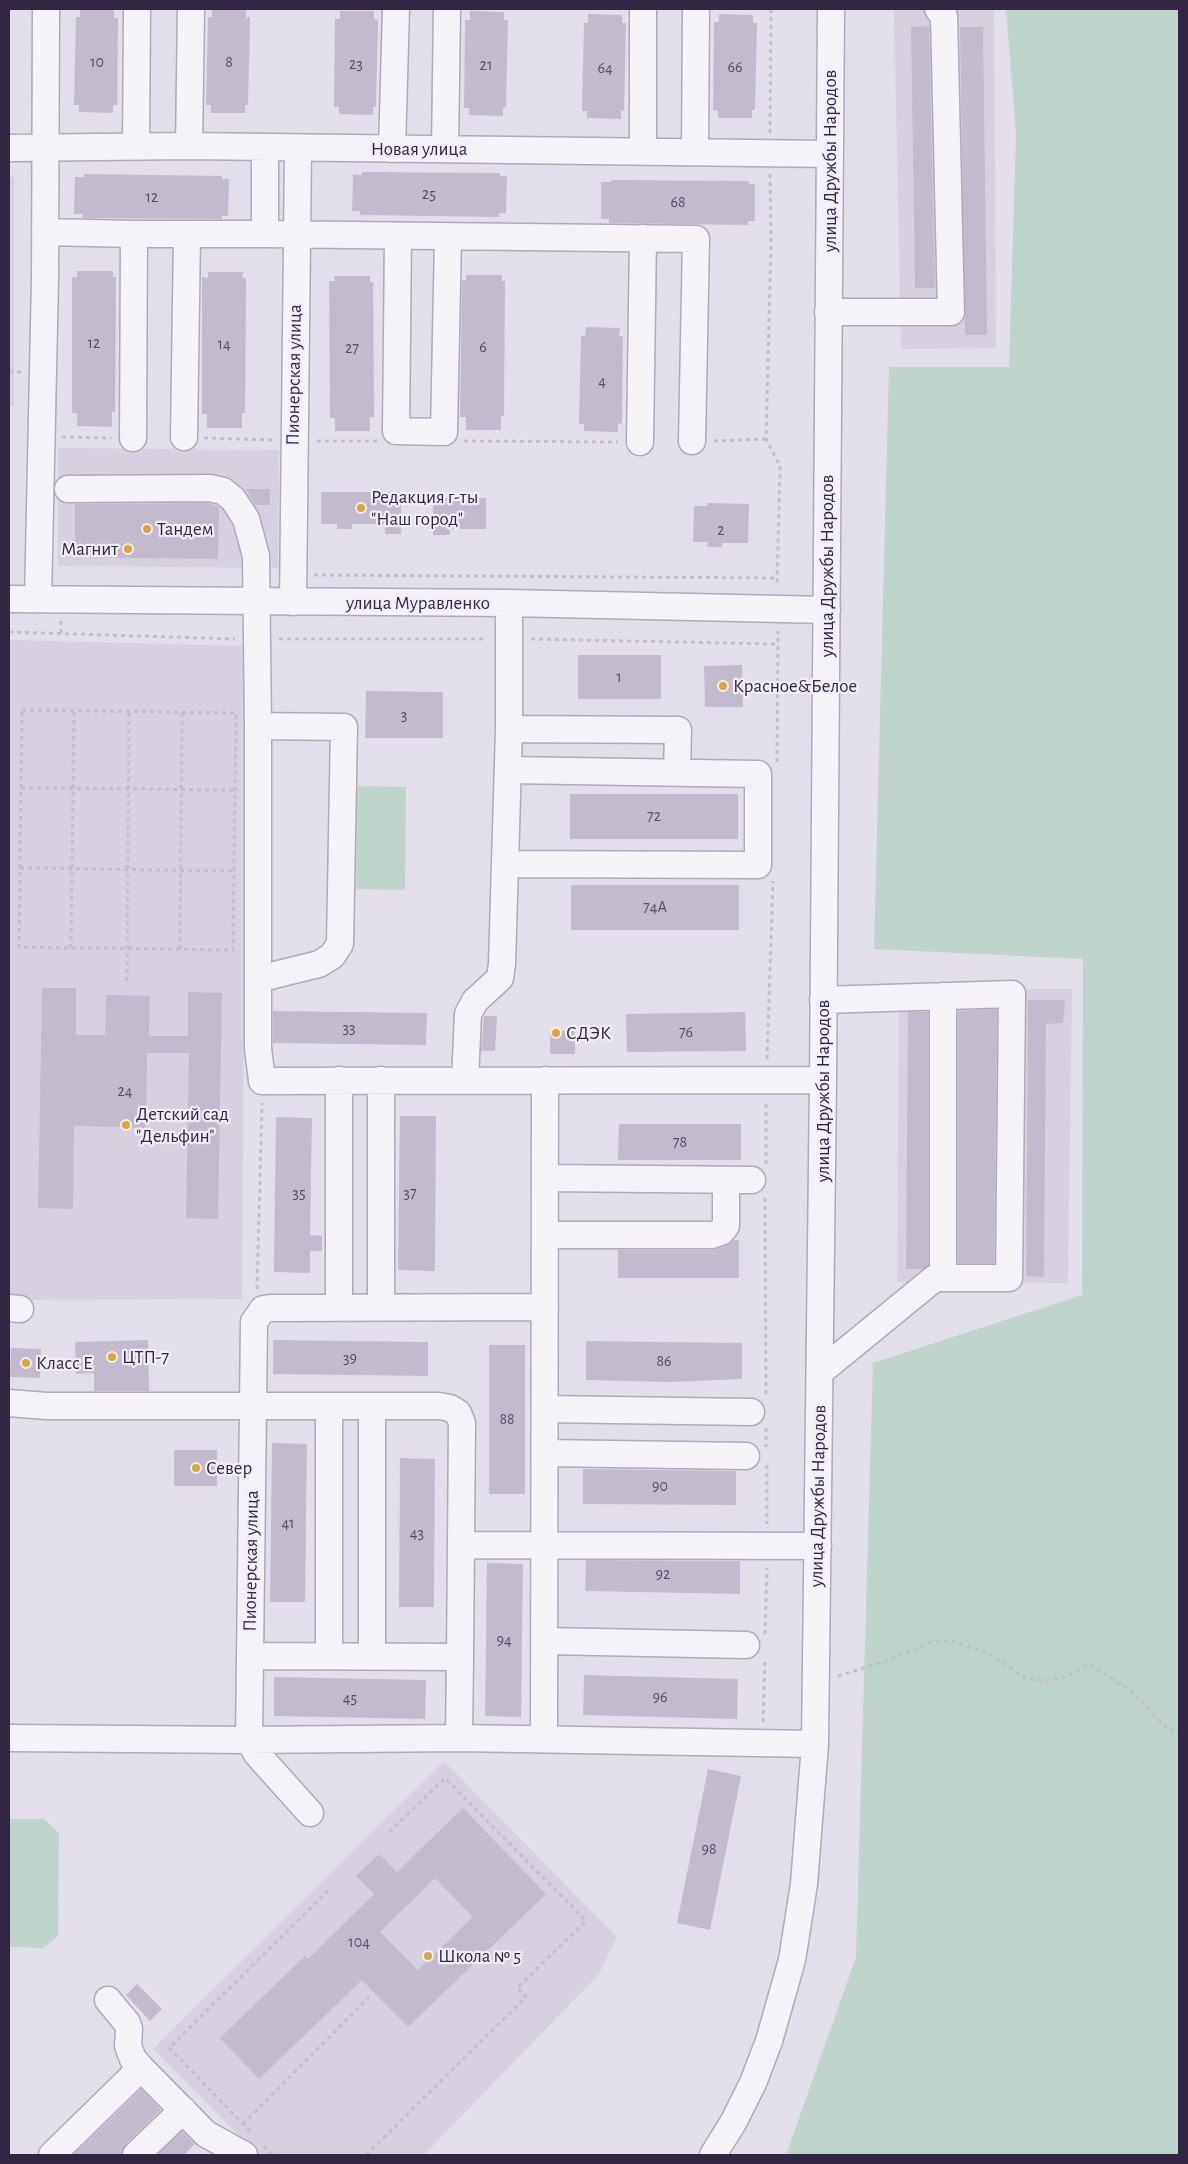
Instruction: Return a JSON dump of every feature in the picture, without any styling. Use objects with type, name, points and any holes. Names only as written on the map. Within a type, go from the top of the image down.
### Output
[{"type":"street","points":[[38,599],[45,232],[46,9]]},
{"type":"street","points":[[136,147],[137,9]]},
{"type":"street","points":[[189,146],[191,9]]},
{"type":"street","points":[[392,149],[396,9]]},
{"type":"street","points":[[445,149],[447,9]]},
{"type":"street","points":[[642,151],[643,9]]},
{"type":"street","points":[[695,152],[696,9]]},
{"type":"street","name":"улица Дружбы Народов","points":[[712,2155],[734,2121],[753,2083],[769,2041],[792,1960],[804,1884],[815,1744],[824,1000],[831,9]]},
{"type":"street","points":[[828,312],[951,312],[944,16],[938,9]]},
{"type":"street","name":"Новая улица","points":[[9,148],[189,146],[830,154]]},
{"type":"street","points":[[265,147],[265,234]]},
{"type":"street","name":"Пионерская улица","points":[[293,602],[298,148]]},
{"type":"street","points":[[45,232],[696,239],[692,441]]},
{"type":"street","points":[[133,438],[134,234]]},
{"type":"street","points":[[184,437],[187,234]]},
{"type":"street","points":[[398,236],[396,431],[444,432],[448,237]]},
{"type":"street","points":[[640,442],[643,238]]},
{"type":"street","points":[[68,489],[210,488],[223,491],[240,507],[246,519],[256,556],[258,602],[258,1048],[262,1080],[823,1080]]},
{"type":"street","name":"улица Муравленко","points":[[9,599],[509,603],[826,610]]},
{"type":"street","points":[[465,1080],[468,1014],[475,1001],[500,978],[502,971],[509,729],[509,603]]},
{"type":"street","points":[[258,726],[344,727],[340,944],[332,956],[319,964],[258,979]]},
{"type":"street","points":[[509,729],[678,730],[677,772]]},
{"type":"street","points":[[506,864],[758,865],[758,774],[508,770]]},
{"type":"street","points":[[820,1372],[935,1278],[1009,1278],[1012,994],[824,1000]]},
{"type":"street","points":[[943,996],[943,1278]]},
{"type":"street","points":[[338,1080],[339,1307]]},
{"type":"street","points":[[381,1080],[381,1307]]},
{"type":"street","points":[[544,1739],[546,1640],[545,1080]]},
{"type":"street","points":[[545,1178],[761,1182]]},
{"type":"street","points":[[545,1235],[712,1235],[721,1232],[726,1226],[726,1180]]},
{"type":"street","points":[[254,1322],[263,1309],[545,1307]]},
{"type":"street","name":"Пионерская улица","points":[[249,1740],[254,1322]]},
{"type":"street","points":[[9,1403],[47,1406],[439,1406],[450,1408],[458,1414],[462,1422],[459,1738]]},
{"type":"street","points":[[329,1406],[329,1656]]},
{"type":"street","points":[[372,1406],[372,1655]]},
{"type":"street","points":[[545,1409],[761,1411]]},
{"type":"street","points":[[546,1453],[760,1455]]},
{"type":"street","points":[[462,1545],[818,1546]]},
{"type":"street","points":[[546,1640],[759,1646]]},
{"type":"street","points":[[250,1656],[372,1655],[460,1657]]},
{"type":"street","points":[[9,1738],[249,1740],[459,1738],[815,1744]]},
{"type":"street","points":[[249,1740],[257,1754],[310,1813]]},
{"type":"street","points":[[108,2000],[130,2029],[128,2046],[133,2059],[141,2068],[211,2137],[253,2145]]},
{"type":"street","points":[[52,2155],[141,2068]]},
{"type":"street","points":[[136,2155],[183,2110]]},
{"type":"path","points":[[771,9],[771,243],[766,439],[780,466],[776,767]]},
{"type":"path","points":[[292,575],[778,578]]},
{"type":"path","points":[[9,632],[258,640],[510,638],[778,644]]},
{"type":"path","points":[[22,710],[129,712],[236,713],[234,950],[19,947],[22,710]]},
{"type":"path","points":[[71,948],[74,711]]},
{"type":"path","points":[[127,981],[129,712]]},
{"type":"path","points":[[180,950],[182,713]]},
{"type":"path","points":[[21,788],[236,790]]},
{"type":"path","points":[[20,868],[234,871]]},
{"type":"path","points":[[762,1742],[759,1646],[767,1546],[760,1455],[761,1182],[773,880]]},
{"type":"path","points":[[254,1322],[258,1277],[262,1080]]},
{"type":"path","points":[[816,1683],[886,1661],[928,1643],[949,1640],[990,1654],[1025,1678],[1044,1681],[1070,1676],[1090,1664],[1135,1694],[1168,1728],[1179,1734]]},
{"type":"path","points":[[366,2155],[526,1997],[517,1988],[586,1921],[445,1778],[388,1834]]},
{"type":"path","points":[[273,2155],[253,2145],[243,2124],[169,2048],[328,1892]]},
{"type":"path","points":[[243,2124],[369,1997]]},
{"type":"shaded area","points":[[894,9],[994,9],[996,348],[901,349]]},
{"type":"shaded area","points":[[9,177],[14,177],[14,406],[9,406]]},
{"type":"shaded area","points":[[58,448],[279,450],[278,568],[58,566]]},
{"type":"shaded area","name":"Детский сад \"Дельфин\"","points":[[10,640],[246,646],[242,1299],[10,1300]]},
{"type":"shaded area","points":[[899,989],[1072,989],[1068,1283],[897,1282]]},
{"type":"shaded area","name":"Школа № 5","points":[[444,1761],[617,1937],[599,1974],[424,2155],[258,2155],[153,2049]]},
{"type":"green space","points":[[1006,9],[1179,9],[1179,2155],[786,2155],[856,1957],[873,1363],[1082,1295],[1083,959],[874,949],[889,367],[1009,367],[1016,133]]},
{"type":"green space","points":[[357,786],[406,787],[405,890],[356,889]]},
{"type":"green space","points":[[9,1819],[44,1819],[59,1833],[58,1936],[43,1948],[9,1947]]},
{"type":"building","points":[[80,9],[114,9],[114,18],[118,18],[117,105],[113,105],[113,113],[79,112],[79,105],[74,105],[76,17],[80,17]]},
{"type":"building","points":[[212,9],[246,9],[246,18],[250,17],[248,105],[245,105],[245,113],[211,113],[211,105],[206,105],[208,17],[212,17]]},
{"type":"building","points":[[340,11],[374,11],[374,19],[378,20],[376,107],[373,107],[373,115],[339,114],[339,107],[334,107],[335,19],[340,19]]},
{"type":"building","points":[[470,11],[504,12],[504,20],[508,20],[506,107],[503,108],[503,116],[469,115],[469,108],[464,108],[465,20],[470,20]]},
{"type":"building","points":[[588,14],[622,15],[622,23],[626,23],[624,111],[621,110],[621,119],[587,118],[587,111],[582,111],[584,23],[588,23]]},
{"type":"building","points":[[719,14],[753,15],[753,23],[757,23],[755,110],[752,110],[752,118],[718,118],[718,111],[713,110],[714,22],[719,22]]},
{"type":"building","points":[[929,26],[935,288],[915,288],[911,27]]},
{"type":"building","points":[[960,27],[983,27],[987,335],[965,335]]},
{"type":"building","points":[[362,172],[500,173],[500,176],[507,176],[506,213],[499,213],[499,217],[360,215],[360,211],[352,211],[353,174],[362,175]]},
{"type":"building","points":[[84,174],[222,176],[222,179],[229,179],[228,216],[222,216],[222,219],[82,218],[83,214],[74,214],[75,177],[84,177]]},
{"type":"building","points":[[611,180],[749,181],[749,184],[755,184],[755,221],[748,221],[748,225],[609,223],[609,219],[601,219],[601,182],[611,182]]},
{"type":"building","points":[[77,271],[113,271],[113,277],[116,277],[115,412],[112,412],[112,427],[77,426],[77,413],[72,413],[72,277],[77,277]]},
{"type":"building","points":[[208,272],[243,272],[243,278],[246,278],[245,413],[242,413],[242,428],[207,428],[207,414],[202,414],[202,277],[208,278]]},
{"type":"building","points":[[466,275],[502,275],[502,281],[505,281],[504,416],[501,416],[501,430],[466,430],[466,417],[460,417],[462,280],[466,280]]},
{"type":"building","points":[[334,276],[370,276],[370,282],[373,282],[374,417],[370,417],[370,431],[335,431],[335,418],[330,418],[329,281],[335,281]]},
{"type":"building","points":[[586,327],[620,328],[619,336],[623,336],[622,423],[618,424],[618,432],[584,431],[584,424],[579,424],[581,336],[585,336]]},
{"type":"building","points":[[246,489],[270,489],[270,505],[255,505]]},
{"type":"building","name":"Редакция г-ты \"Наш город\"","points":[[321,492],[401,492],[401,534],[385,534],[385,524],[352,524],[352,529],[337,529],[337,524],[321,524]]},
{"type":"building","points":[[433,498],[486,498],[486,529],[450,529],[450,535],[433,535]]},
{"type":"building","name":"Тандем","points":[[208,503],[219,507],[218,559],[75,557],[75,504]]},
{"type":"building","points":[[707,503],[749,504],[748,543],[722,543],[722,547],[707,547],[708,542],[693,542],[694,506],[707,506]]},
{"type":"building","points":[[578,655],[661,655],[661,699],[578,699]]},
{"type":"building","name":"Красное&Белое","points":[[742,665],[743,707],[705,707],[704,666]]},
{"type":"building","points":[[366,691],[443,692],[443,738],[365,738]]},
{"type":"building","points":[[570,794],[738,794],[738,839],[570,839]]},
{"type":"building","points":[[571,885],[739,885],[739,930],[571,930]]},
{"type":"building","points":[[42,988],[76,988],[76,1035],[105,1035],[106,995],[150,996],[149,1036],[188,1036],[188,992],[222,993],[218,1219],[186,1218],[189,1053],[147,1053],[146,1128],[74,1126],[73,1209],[38,1208]]},
{"type":"building","points":[[1028,1000],[1065,1000],[1063,1023],[1046,1024],[1044,1277],[1026,1276]]},
{"type":"building","points":[[997,1009],[994,1263],[958,1263],[958,1011]]},
{"type":"building","points":[[273,1011],[427,1013],[426,1045],[273,1043]]},
{"type":"building","points":[[745,1012],[746,1051],[627,1052],[626,1014]]},
{"type":"building","points":[[908,1012],[928,1012],[928,1265],[923,1269],[906,1269]]},
{"type":"building","points":[[484,1016],[497,1016],[495,1051],[481,1051]]},
{"type":"building","points":[[550,1031],[575,1031],[575,1054],[550,1054]]},
{"type":"building","points":[[400,1116],[436,1116],[435,1271],[398,1270]]},
{"type":"building","points":[[276,1117],[312,1118],[310,1235],[322,1236],[322,1251],[310,1251],[310,1273],[274,1272]]},
{"type":"building","points":[[619,1124],[741,1124],[741,1160],[618,1160]]},
{"type":"building","points":[[734,1240],[739,1240],[739,1278],[618,1278],[618,1250],[712,1250],[726,1246]]},
{"type":"building","name":"ЦТП-7","points":[[148,1340],[149,1391],[94,1391],[94,1373],[76,1374],[75,1342]]},
{"type":"building","points":[[273,1340],[428,1342],[428,1376],[273,1374]]},
{"type":"building","points":[[586,1341],[742,1343],[742,1379],[669,1382],[586,1380]]},
{"type":"building","points":[[489,1345],[525,1345],[525,1494],[489,1494]]},
{"type":"building","name":"Класс Е","points":[[11,1348],[41,1349],[40,1378],[10,1377]]},
{"type":"building","points":[[272,1443],[307,1444],[305,1602],[270,1602]]},
{"type":"building","name":"Север","points":[[174,1450],[217,1450],[217,1486],[174,1486]]},
{"type":"building","points":[[400,1458],[435,1459],[434,1607],[399,1607]]},
{"type":"building","points":[[583,1469],[736,1471],[736,1505],[583,1504]]},
{"type":"building","points":[[586,1560],[740,1561],[740,1594],[585,1591]]},
{"type":"building","points":[[487,1563],[523,1564],[521,1717],[485,1716]]},
{"type":"building","points":[[584,1675],[738,1679],[737,1719],[583,1715]]},
{"type":"building","points":[[274,1677],[426,1680],[425,1719],[274,1716]]},
{"type":"building","points":[[708,1769],[741,1776],[710,1930],[677,1923]]},
{"type":"building","points":[[463,1808],[546,1894],[408,2027],[362,1980],[259,2079],[220,2038],[305,1956],[308,1959],[374,1894],[356,1876],[379,1854],[397,1872]],"holes":[[[435,1878],[473,1917],[418,1970],[380,1932]]]},
{"type":"building","points":[[137,1984],[162,2009],[150,2021],[126,1995]]},
{"type":"building","points":[[141,2089],[161,2110],[126,2144],[121,2155],[73,2155]]},
{"type":"building","points":[[182,2131],[195,2144],[184,2155],[157,2155]]},
{"type":"place","name":"Редакция г-ты \"Наш город\"","points":[[361,508]]},
{"type":"place","name":"Тандем","points":[[147,529]]},
{"type":"place","name":"Магнит","points":[[128,549]]},
{"type":"place","name":"Красное&Белое","points":[[723,686]]},
{"type":"place","name":"СДЭК","points":[[556,1033]]},
{"type":"place","name":"Детский сад \"Дельфин\"","points":[[126,1125]]},
{"type":"place","name":"ЦТП-7","points":[[112,1357]]},
{"type":"place","name":"Класс Е","points":[[26,1363]]},
{"type":"place","name":"Север","points":[[196,1468]]},
{"type":"place","name":"Школа № 5","points":[[428,1956]]}]
